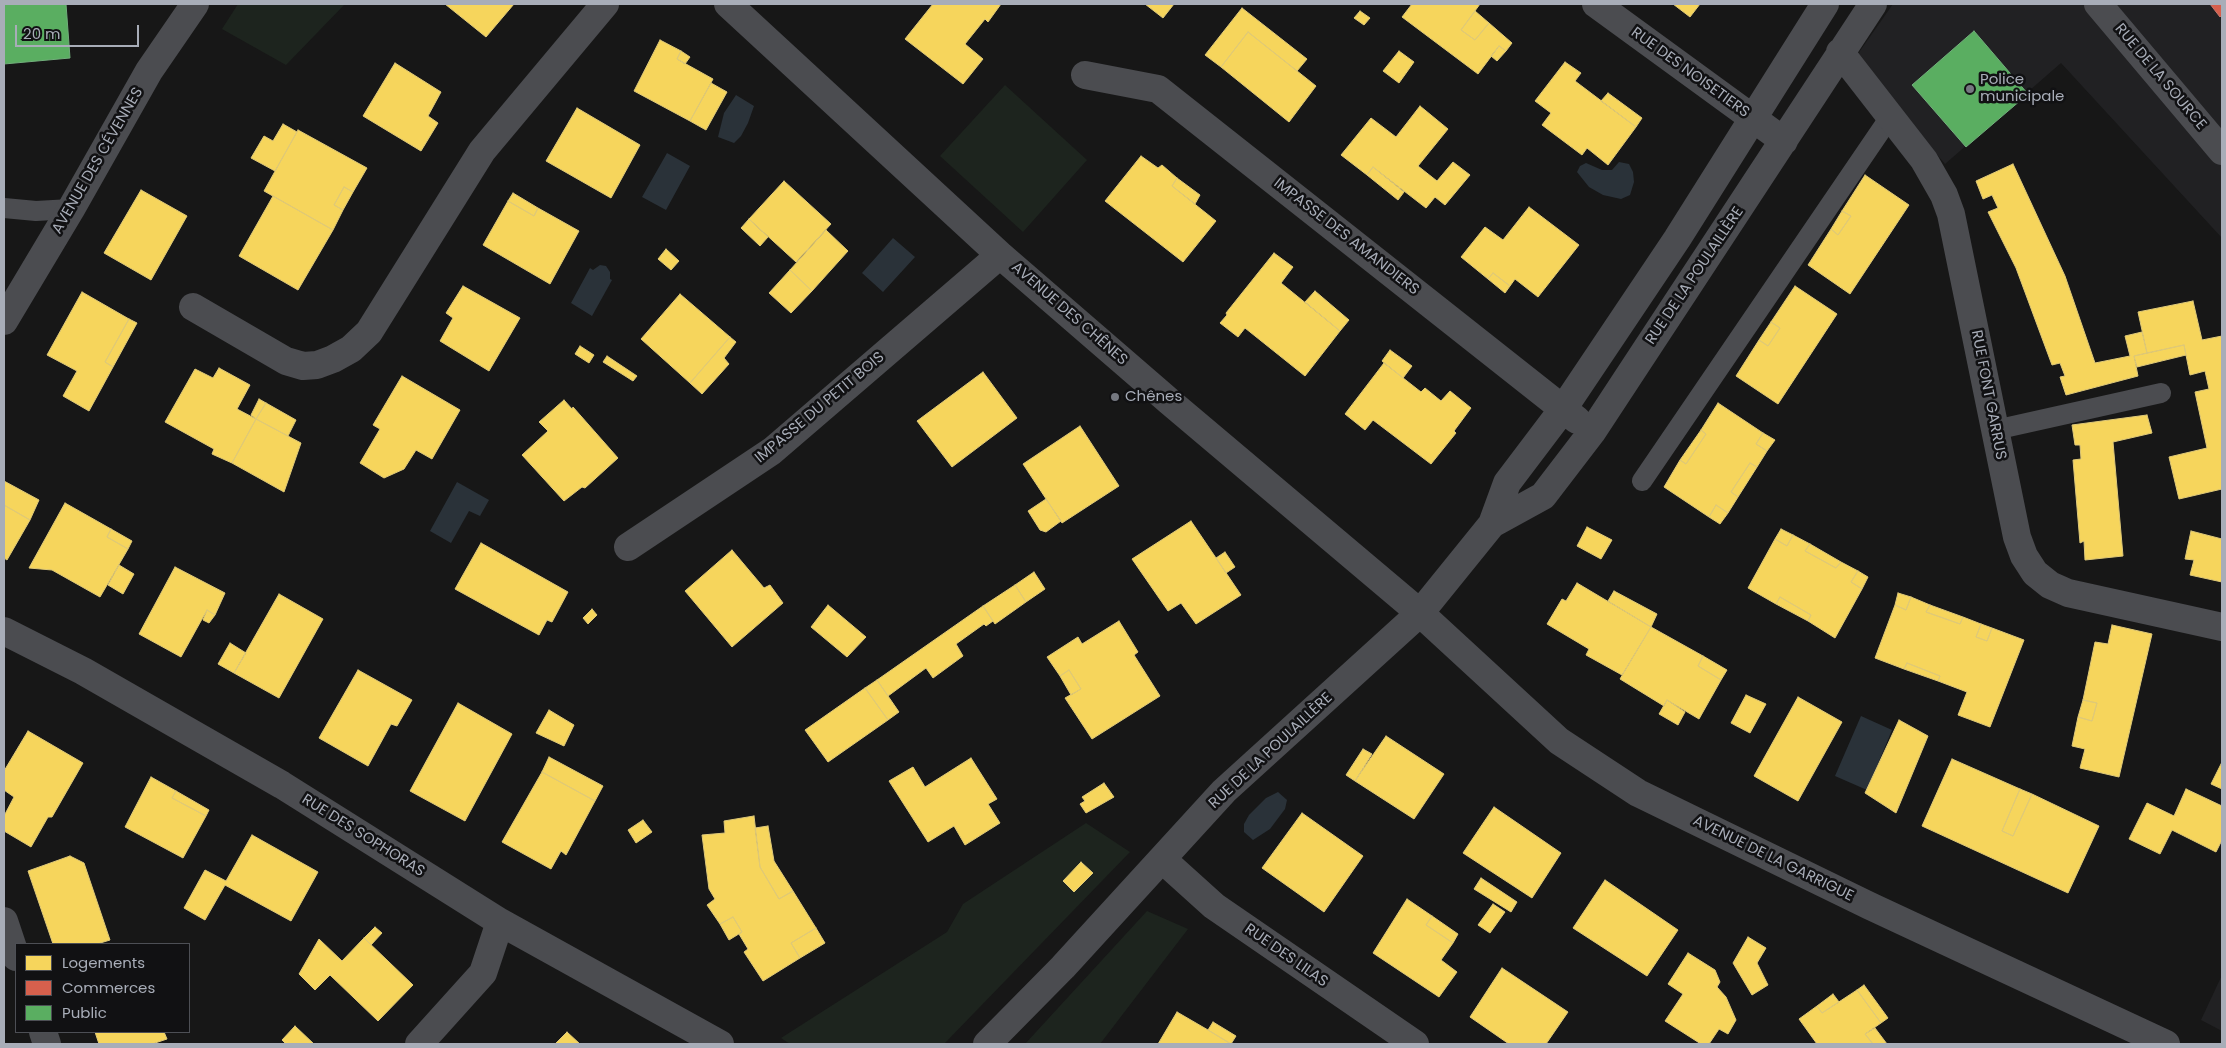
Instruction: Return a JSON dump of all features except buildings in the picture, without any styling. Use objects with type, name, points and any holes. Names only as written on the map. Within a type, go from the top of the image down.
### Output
[{"type":"street","name":"AVENUE DES CÉVENNES","points":[[4,321],[71,209],[149,71],[195,4]]},
{"type":"street","points":[[193,307],[286,361],[303,366],[317,365],[351,349],[369,332],[482,151],[605,4]]},
{"type":"street","name":"AVENUE DES CHÊNES","points":[[728,4],[1000,254],[1170,402],[1420,613]]},
{"type":"street","name":"RUE DES NOISETIERS","points":[[1596,4],[1784,141]]},
{"type":"street","name":"RUE DE LA POULAILLÈRE","points":[[987,1044],[1063,968],[1224,792],[1420,613],[1492,524],[1507,483],[1563,409],[1677,238],[1825,4]]},
{"type":"street","name":"RUE DE LA POULAILLÈRE","points":[[1492,524],[1543,496],[1592,432],[1873,4]]},
{"type":"street","name":"RUE DE LA SOURCE","points":[[2098,4],[2222,151]]},
{"type":"street","name":"RUE FONT GARRUS","points":[[1840,52],[1934,176],[1944,194],[1951,214],[2017,537],[2024,556],[2036,573],[2050,585],[2068,593],[2222,627]]},
{"type":"street","name":"IMPASSE DES AMANDIERS","points":[[1086,74],[1158,89],[1592,432]]},
{"type":"street","name":"IMPASSE DU PETIT BOIS","points":[[628,548],[772,451],[1000,254]]},
{"type":"street","name":"AVENUE DE LA GARRIGUE","points":[[1420,613],[1560,741],[1638,793],[1870,906],[2166,1044]]},
{"type":"street","name":"RUE DES SOPHORAS","points":[[4,631],[83,670],[282,785],[500,922],[720,1044]]},
{"type":"street","name":"RUE DES LILAS","points":[[1163,860],[1214,906],[1415,1044]]},
{"type":"street","points":[[4,921],[15,953]]},
{"type":"street","points":[[419,1044],[483,973],[500,922]]},
{"type":"lane","points":[[1642,481],[1890,117]]},
{"type":"lane","points":[[4,208],[36,211],[71,209]]},
{"type":"lane","points":[[1995,430],[2161,393]]},
{"type":"shaded area","points":[[238,4],[345,4],[286,65],[222,29]]},
{"type":"shaded area","points":[[1893,4],[2222,4],[2222,238],[2061,63],[1945,164],[1855,58]]},
{"type":"shaded area","points":[[1005,85],[1087,160],[1023,232],[940,156]]},
{"type":"shaded area","points":[[736,95],[754,106],[741,136],[734,143],[718,137],[724,113]]},
{"type":"shaded area","points":[[667,153],[690,166],[666,210],[642,197]]},
{"type":"shaded area","points":[[1619,162],[1629,164],[1633,172],[1634,182],[1630,195],[1621,199],[1603,195],[1589,187],[1577,172],[1580,166],[1586,163],[1602,170],[1612,170]]},
{"type":"shaded area","points":[[893,238],[915,257],[883,292],[862,273]]},
{"type":"shaded area","points":[[600,265],[606,266],[612,280],[592,316],[571,303],[590,268],[593,270]]},
{"type":"shaded area","points":[[457,482],[489,500],[480,516],[469,511],[451,543],[430,531]]},
{"type":"shaded area","points":[[1861,716],[1892,730],[1867,790],[1835,776]]},
{"type":"shaded area","points":[[1278,792],[1287,800],[1285,809],[1270,829],[1253,840],[1244,832],[1244,824],[1249,815],[1266,798]]},
{"type":"shaded area","points":[[1086,823],[1130,852],[944,1044],[790,1044],[781,1038],[947,932],[963,904]]},
{"type":"shaded area","points":[[1147,911],[1188,929],[1100,1044],[1025,1044]]},
{"type":"shaded area","points":[[2222,975],[2222,1031],[2201,1020]]},
{"type":"place","name":"Police municipale","points":[[1970,89]]},
{"type":"place","name":"Chênes","points":[[1115,397]]}]
